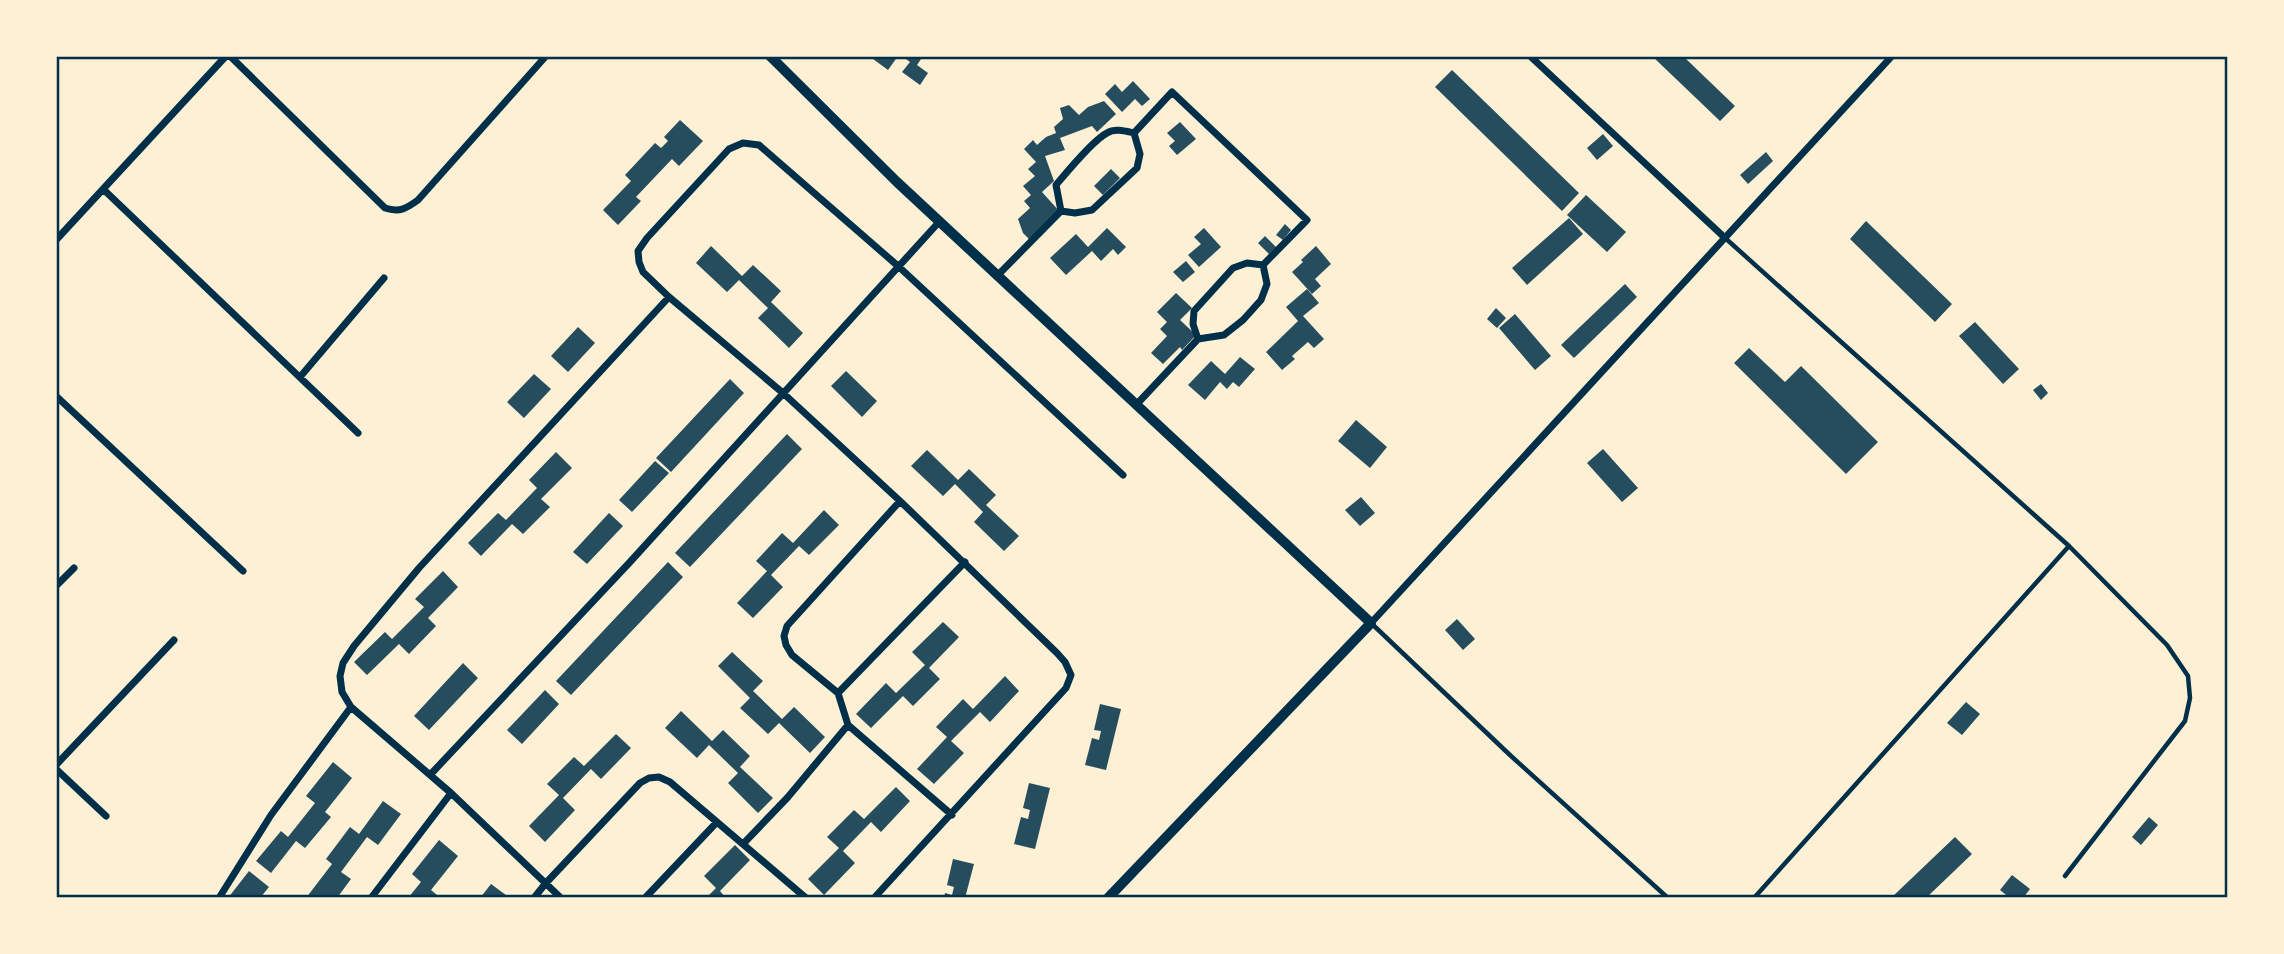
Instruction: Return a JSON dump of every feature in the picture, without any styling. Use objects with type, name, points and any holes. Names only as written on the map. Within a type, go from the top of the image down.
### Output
[{"type":"street","points":[[56,240],[228,56],[385,208],[393,211],[404,210],[418,200],[546,56]]},
{"type":"street","points":[[1531,56],[1724,237]]},
{"type":"street","points":[[1108,898],[1371,622],[1892,56]]},
{"type":"street","points":[[772,57],[939,222],[1371,622]]},
{"type":"street","points":[[1134,133],[1171,92],[1307,219],[1263,265]]},
{"type":"street","points":[[1061,211],[1056,185],[1074,164],[1106,133],[1117,130],[1134,133]]},
{"type":"street","points":[[1061,211],[1075,213],[1092,210],[1137,168],[1139,154],[1134,133]]},
{"type":"street","points":[[874,898],[1066,688],[1070,675],[1065,662],[1057,653],[965,562],[783,393],[643,272],[638,251],[729,149],[743,142],[759,145],[898,266],[1123,475]]},
{"type":"street","points":[[103,189],[358,433]]},
{"type":"street","points":[[997,276],[1061,211]]},
{"type":"street","points":[[430,775],[639,552],[939,222]]},
{"type":"street","points":[[1198,340],[1193,324],[1194,311],[1233,268],[1248,263],[1263,265]]},
{"type":"street","points":[[1136,405],[1198,340],[1224,335],[1243,320],[1261,300],[1267,284],[1263,265]]},
{"type":"street","points":[[300,377],[384,278]]},
{"type":"street","points":[[561,898],[451,793],[351,707],[342,692],[340,676],[343,663],[354,646],[419,568],[669,297]]},
{"type":"street","points":[[56,396],[243,571]]},
{"type":"street","points":[[900,501],[787,626],[784,636],[792,655],[838,693],[848,725],[952,815]]},
{"type":"street","points":[[838,693],[965,562]]},
{"type":"street","points":[[56,586],[74,568]]},
{"type":"street","points":[[106,816],[56,767],[174,640]]},
{"type":"street","points":[[219,898],[271,815],[351,707]]},
{"type":"street","points":[[744,843],[788,797],[848,725]]},
{"type":"street","points":[[534,898],[640,783],[649,778],[659,778],[670,782],[807,898]]},
{"type":"street","points":[[371,898],[451,793]]},
{"type":"street","points":[[645,898],[718,822]]},
{"type":"lane","points":[[1724,237],[2069,546],[2167,645],[2188,676],[2190,698],[2185,721],[2065,876]]},
{"type":"lane","points":[[1754,898],[2069,546]]},
{"type":"lane","points":[[1371,622],[1511,756],[1668,898]]},
{"type":"building","points":[[869,56],[898,56],[888,70]]},
{"type":"building","points":[[902,56],[923,56],[917,65],[928,73],[920,85],[902,72],[910,62]]},
{"type":"building","points":[[1652,56],[1683,56],[1735,106],[1720,121]]},
{"type":"building","points":[[1452,70],[1579,193],[1562,211],[1435,87]]},
{"type":"building","points":[[1133,81],[1150,99],[1142,106],[1135,99],[1122,112],[1105,94],[1115,84],[1122,92]]},
{"type":"building","points":[[1104,101],[1116,114],[1097,132],[1092,126],[1060,138],[1065,150],[1045,156],[1054,181],[1042,192],[1060,212],[1029,239],[1023,233],[1018,219],[1030,208],[1024,201],[1031,195],[1023,186],[1035,176],[1028,169],[1036,162],[1024,149],[1033,140],[1037,145],[1056,133],[1054,127],[1063,119],[1060,108],[1069,105],[1079,115],[1088,107]]},
{"type":"building","points":[[680,120],[703,141],[679,166],[672,159],[636,197],[641,201],[618,225],[603,210],[631,181],[625,175],[655,143],[661,148],[668,141],[664,137]]},
{"type":"building","points":[[1180,122],[1196,139],[1177,155],[1169,146],[1175,141],[1167,133]]},
{"type":"building","points":[[1603,134],[1613,146],[1597,160],[1587,148]]},
{"type":"building","points":[[1766,152],[1773,161],[1748,184],[1740,175]]},
{"type":"building","points":[[1111,169],[1120,178],[1103,195],[1094,186]]},
{"type":"building","points":[[1586,195],[1626,232],[1607,252],[1567,215]]},
{"type":"building","points":[[1569,218],[1583,234],[1527,285],[1512,268]]},
{"type":"building","points":[[1866,221],[1952,304],[1935,322],[1850,239]]},
{"type":"building","points":[[1285,224],[1291,230],[1283,240],[1276,235]]},
{"type":"building","points":[[1107,228],[1126,247],[1118,255],[1113,249],[1101,261],[1092,251],[1066,275],[1050,258],[1076,234],[1088,247]]},
{"type":"building","points":[[1204,228],[1221,247],[1199,267],[1188,255],[1201,244],[1194,237]]},
{"type":"building","points":[[1265,236],[1276,247],[1269,254],[1258,243]]},
{"type":"building","points":[[711,246],[742,276],[753,265],[781,291],[771,302],[803,333],[789,348],[758,318],[768,308],[739,280],[727,292],[696,263]]},
{"type":"building","points":[[1316,246],[1331,264],[1315,279],[1321,286],[1312,294],[1292,272]]},
{"type":"building","points":[[1186,261],[1195,272],[1183,282],[1173,272]]},
{"type":"building","points":[[1625,284],[1637,297],[1574,358],[1561,345]]},
{"type":"building","points":[[1307,289],[1319,303],[1303,316],[1324,339],[1314,348],[1308,342],[1292,356],[1295,359],[1282,370],[1266,352],[1298,321],[1286,307]]},
{"type":"building","points":[[1176,293],[1192,308],[1180,320],[1196,335],[1163,364],[1151,353],[1167,336],[1160,329],[1167,322],[1157,312]]},
{"type":"building","points":[[1496,308],[1506,318],[1497,328],[1487,319]]},
{"type":"building","points":[[1515,314],[1551,356],[1535,370],[1499,328]]},
{"type":"building","points":[[1975,322],[2019,369],[2003,384],[1959,336]]},
{"type":"building","points":[[578,327],[595,343],[568,372],[551,356]]},
{"type":"building","points":[[1749,348],[1785,382],[1801,366],[1878,442],[1846,474],[1734,363]]},
{"type":"building","points":[[1240,357],[1255,369],[1239,387],[1233,382],[1227,389],[1220,382],[1205,400],[1188,385],[1211,361],[1225,374]]},
{"type":"building","points":[[846,371],[877,401],[862,417],[831,386]]},
{"type":"building","points":[[534,374],[551,389],[524,418],[507,402]]},
{"type":"building","points":[[730,379],[744,393],[671,472],[656,458]]},
{"type":"building","points":[[2041,384],[2048,393],[2041,400],[2033,390]]},
{"type":"building","points":[[1356,420],[1387,447],[1370,468],[1338,441]]},
{"type":"building","points":[[787,434],[802,449],[690,567],[675,553]]},
{"type":"building","points":[[1603,449],[1638,488],[1622,502],[1587,463]]},
{"type":"building","points":[[927,450],[958,480],[969,469],[996,495],[986,505],[1019,536],[1004,551],[974,522],[983,512],[955,484],[943,496],[911,466]]},
{"type":"building","points":[[556,452],[572,468],[541,499],[550,507],[523,534],[512,524],[481,556],[468,543],[498,513],[506,520],[537,488],[529,480]]},
{"type":"building","points":[[655,461],[669,473],[632,512],[619,500]]},
{"type":"building","points":[[1361,497],[1375,513],[1360,526],[1345,510]]},
{"type":"building","points":[[824,510],[839,525],[809,555],[799,546],[771,575],[783,587],[753,618],[737,603],[767,571],[756,561],[782,533],[793,543]]},
{"type":"building","points":[[609,513],[623,526],[587,564],[573,552]]},
{"type":"building","points":[[668,562],[683,577],[571,695],[556,681]]},
{"type":"building","points":[[443,571],[458,587],[428,618],[436,626],[409,654],[399,644],[367,675],[354,662],[385,632],[392,639],[424,607],[415,599]]},
{"type":"building","points":[[1457,619],[1475,639],[1463,650],[1445,630]]},
{"type":"building","points":[[943,622],[959,637],[929,668],[940,679],[913,706],[903,696],[871,728],[856,714],[886,683],[896,693],[925,665],[912,652]]},
{"type":"building","points":[[732,652],[763,681],[753,691],[782,719],[794,707],[825,737],[810,753],[779,723],[768,734],[740,708],[750,698],[718,666]]},
{"type":"building","points":[[463,663],[478,678],[429,730],[414,716]]},
{"type":"building","points":[[1005,676],[1019,691],[990,722],[980,712],[951,741],[964,753],[934,784],[917,769],[947,737],[936,727],[963,699],[973,709]]},
{"type":"building","points":[[545,690],[559,704],[522,744],[507,730]]},
{"type":"building","points":[[1966,702],[1980,714],[1962,735],[1947,723]]},
{"type":"building","points":[[1100,704],[1121,709],[1106,770],[1085,765],[1092,738],[1099,740],[1101,731],[1094,730]]},
{"type":"building","points":[[681,711],[712,741],[723,730],[750,756],[740,767],[773,798],[758,813],[728,783],[738,773],[709,745],[697,758],[665,728]]},
{"type":"building","points":[[616,734],[631,748],[601,779],[591,769],[563,798],[575,810],[545,842],[529,826],[559,795],[547,784],[574,757],[584,766]]},
{"type":"building","points":[[333,762],[352,778],[325,812],[331,817],[305,848],[296,841],[271,873],[256,861],[281,831],[288,837],[315,803],[306,796]]},
{"type":"building","points":[[1029,783],[1050,788],[1035,849],[1014,844],[1021,817],[1028,819],[1030,810],[1023,808]]},
{"type":"building","points":[[896,787],[910,801],[881,832],[871,822],[843,851],[855,863],[824,895],[808,879],[839,848],[827,837],[854,810],[864,819]]},
{"type":"building","points":[[383,801],[401,814],[378,845],[367,837],[341,872],[351,879],[337,898],[306,898],[332,864],[326,859],[350,827],[359,834]]},
{"type":"building","points":[[2149,817],[2158,825],[2141,845],[2132,837]]},
{"type":"building","points":[[1955,837],[1972,854],[1926,898],[1891,898]]},
{"type":"building","points":[[439,840],[458,856],[431,890],[437,895],[434,898],[408,898],[421,882],[412,874]]},
{"type":"building","points":[[735,845],[750,860],[720,891],[726,898],[706,898],[716,888],[704,876]]},
{"type":"building","points":[[953,859],[974,864],[965,898],[944,898],[945,893],[952,895],[954,887],[947,885]]},
{"type":"building","points":[[249,871],[269,887],[260,898],[228,898]]},
{"type":"building","points":[[2012,875],[2030,889],[2023,898],[2010,898],[2000,890]]},
{"type":"building","points":[[491,884],[510,898],[480,898]]}]
